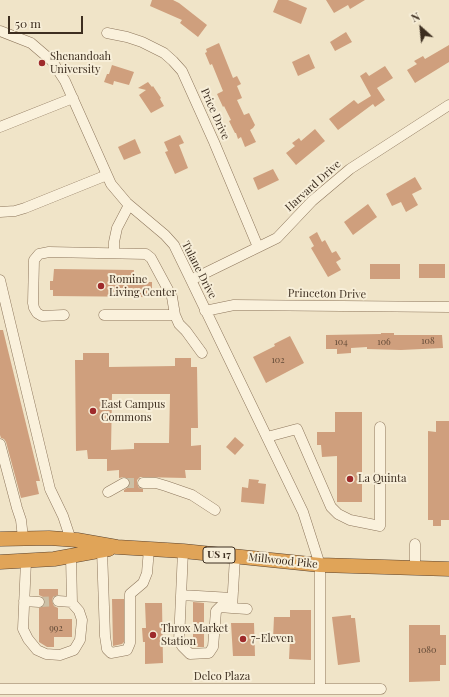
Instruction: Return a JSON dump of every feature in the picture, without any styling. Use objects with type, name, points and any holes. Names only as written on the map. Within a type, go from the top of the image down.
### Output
[{"type":"highway","name":"Millwood Pike","points":[[0,538],[71,540],[117,547],[183,551],[320,565],[449,569]]},
{"type":"highway","name":"Millwood Pike","points":[[0,562],[71,556],[117,547]]},
{"type":"street","name":"Tulane Drive","points":[[0,31],[31,43],[41,50],[58,68],[111,184],[129,205],[165,234],[174,246],[192,280],[205,311],[303,512],[320,565]]},
{"type":"street","name":"Price Drive","points":[[108,33],[137,40],[164,53],[182,72],[214,142],[258,247]]},
{"type":"street","points":[[0,127],[72,98]]},
{"type":"street","name":"Harvard Drive","points":[[192,280],[277,238],[312,201],[350,169],[449,105]]},
{"type":"street","points":[[0,212],[15,211],[25,208],[107,175]]},
{"type":"street","points":[[114,253],[114,242],[117,228],[129,205]]},
{"type":"street","points":[[64,315],[42,316],[37,313],[34,308],[34,260],[39,254],[49,252],[146,254],[151,258],[172,297],[175,315],[179,324],[202,353]]},
{"type":"street","points":[[0,280],[50,489],[63,516],[71,540]]},
{"type":"street","name":"Princeton Drive","points":[[205,311],[234,304],[449,307]]},
{"type":"street","points":[[104,315],[175,315]]},
{"type":"street","points":[[267,437],[296,429],[331,507],[338,514],[350,520],[380,526],[380,427]]},
{"type":"street","points":[[0,444],[21,520],[22,538]]},
{"type":"street","points":[[108,492],[124,483]]},
{"type":"street","points":[[143,483],[156,483],[192,495],[215,510]]},
{"type":"street","points":[[415,544],[415,568]]},
{"type":"street","points":[[102,550],[105,636],[107,649],[111,653],[127,650],[130,644],[130,594],[143,583],[147,573],[149,549]]},
{"type":"street","points":[[183,551],[179,641],[190,654],[209,653],[213,647],[216,610],[232,603]]},
{"type":"street","points":[[26,561],[23,629],[28,639],[37,650],[46,654],[60,655],[74,650],[80,640],[82,620],[79,611],[72,602],[71,556]]},
{"type":"street","points":[[232,603],[235,557]]},
{"type":"street","points":[[320,565],[320,689]]},
{"type":"street","points":[[181,595],[232,603],[247,609]]},
{"type":"street","points":[[24,601],[39,602]]},
{"type":"street","points":[[58,601],[72,602]]},
{"type":"street","name":"Delco Plaza","points":[[0,689],[381,689]]},
{"type":"building","points":[[152,0],[173,0],[207,25],[198,37],[180,23],[182,20],[150,6]]},
{"type":"building","points":[[278,0],[288,0],[307,8],[301,24],[273,12]]},
{"type":"building","points":[[326,0],[365,0],[350,9],[348,5],[334,13]]},
{"type":"building","points":[[346,32],[352,42],[335,51],[330,42]]},
{"type":"building","points":[[219,43],[233,78],[237,76],[241,84],[237,86],[242,98],[237,100],[244,115],[249,113],[255,125],[250,130],[256,142],[245,147],[241,137],[238,139],[229,121],[231,120],[217,94],[223,91],[212,64],[210,65],[205,53],[207,52],[206,49]]},
{"type":"building","points":[[449,45],[449,62],[415,83],[407,70],[417,64],[414,61],[423,56],[425,59]]},
{"type":"building","points":[[309,54],[315,68],[298,76],[292,62]]},
{"type":"building","points":[[112,65],[134,72],[129,85],[114,81],[113,85],[104,82]]},
{"type":"building","points":[[385,66],[393,78],[377,88],[385,100],[375,107],[373,104],[338,130],[329,119],[354,100],[358,104],[371,96],[360,76],[366,72],[369,76]]},
{"type":"building","points":[[148,82],[152,87],[153,86],[161,98],[160,99],[164,106],[151,113],[139,95],[146,90],[138,88]]},
{"type":"building","points":[[315,129],[325,141],[296,165],[286,153],[295,146],[292,143],[299,138],[301,141]]},
{"type":"building","points":[[180,135],[184,143],[179,145],[188,168],[175,174],[165,152],[168,151],[164,142]]},
{"type":"building","points":[[135,139],[141,153],[124,160],[118,147]]},
{"type":"building","points":[[273,169],[279,180],[258,190],[253,178]]},
{"type":"building","points":[[415,177],[422,189],[412,194],[418,205],[406,212],[401,202],[392,206],[386,194]]},
{"type":"building","points":[[368,204],[377,217],[353,235],[344,222]]},
{"type":"building","points":[[317,232],[322,242],[325,240],[332,253],[336,251],[341,259],[336,262],[341,270],[328,277],[311,248],[314,246],[309,237]]},
{"type":"building","points":[[370,264],[400,264],[400,279],[370,279]]},
{"type":"building","points":[[419,264],[445,264],[445,278],[419,278]]},
{"type":"building","name":"Romine Living Center","points":[[54,269],[134,270],[133,278],[146,278],[146,282],[152,282],[152,297],[53,296],[53,290],[50,290],[50,281],[53,281]]},
{"type":"building","points":[[0,330],[3,330],[40,481],[36,481],[39,494],[21,498],[6,442],[0,435]]},
{"type":"building","points":[[394,333],[394,335],[442,335],[443,348],[401,350],[367,349],[367,347],[351,348],[351,353],[337,354],[337,349],[326,349],[326,335]]},
{"type":"building","points":[[290,336],[304,363],[266,383],[253,357],[275,346],[274,344]]},
{"type":"building","name":"East Campus Commons","points":[[83,353],[109,353],[109,367],[175,366],[175,358],[191,358],[191,367],[197,367],[198,428],[191,428],[191,446],[201,445],[201,470],[185,470],[186,478],[140,477],[137,480],[137,483],[139,488],[143,489],[143,492],[124,492],[124,490],[130,486],[130,480],[124,477],[119,478],[119,470],[107,471],[107,459],[88,459],[87,450],[76,451],[75,360],[83,360]],"holes":[[[112,394],[170,394],[169,443],[134,443],[134,449],[111,450]]]},
{"type":"building","name":"La Quinta","points":[[335,412],[362,412],[362,502],[337,502],[337,456],[322,457],[321,445],[317,445],[317,432],[335,432]]},
{"type":"building","points":[[436,421],[449,421],[449,520],[441,520],[441,526],[433,526],[433,520],[428,520],[428,431],[436,432]]},
{"type":"building","points":[[235,437],[244,445],[235,455],[226,447]]},
{"type":"building","points":[[249,479],[259,480],[258,483],[266,484],[264,504],[241,502],[242,487],[248,488]]},
{"type":"building","points":[[39,589],[58,589],[58,595],[53,597],[52,601],[54,606],[58,608],[58,619],[72,619],[72,637],[54,637],[54,647],[47,647],[39,642],[39,608],[44,606],[45,602],[43,597],[39,595]]},
{"type":"building","points":[[112,599],[124,599],[124,642],[113,646]]},
{"type":"building","points":[[193,602],[204,603],[204,647],[193,647]]},
{"type":"building","name":"Throx Market Station","points":[[145,603],[162,603],[163,663],[145,664],[145,642],[143,642],[142,628],[146,628]]},
{"type":"building","points":[[290,610],[311,610],[311,660],[289,659],[290,639],[273,639],[274,617],[290,617]]},
{"type":"building","points":[[351,615],[351,618],[355,618],[360,662],[338,665],[332,617]]},
{"type":"building","name":"7-Eleven","points":[[231,623],[254,623],[255,656],[233,656]]},
{"type":"building","points":[[409,625],[440,625],[440,635],[446,635],[446,665],[440,665],[440,681],[409,682]]},
{"type":"tunnel","points":[[124,483],[143,483]]},
{"type":"tunnel","points":[[39,602],[58,601]]},
{"type":"place","name":"Shenandoah University","points":[[42,63]]},
{"type":"place","name":"Romine Living Center","points":[[101,286]]},
{"type":"place","name":"East Campus Commons","points":[[93,411]]},
{"type":"place","name":"La Quinta","points":[[350,479]]},
{"type":"place","name":"Throx Market Station","points":[[153,635]]},
{"type":"place","name":"7-Eleven","points":[[243,639]]}]
